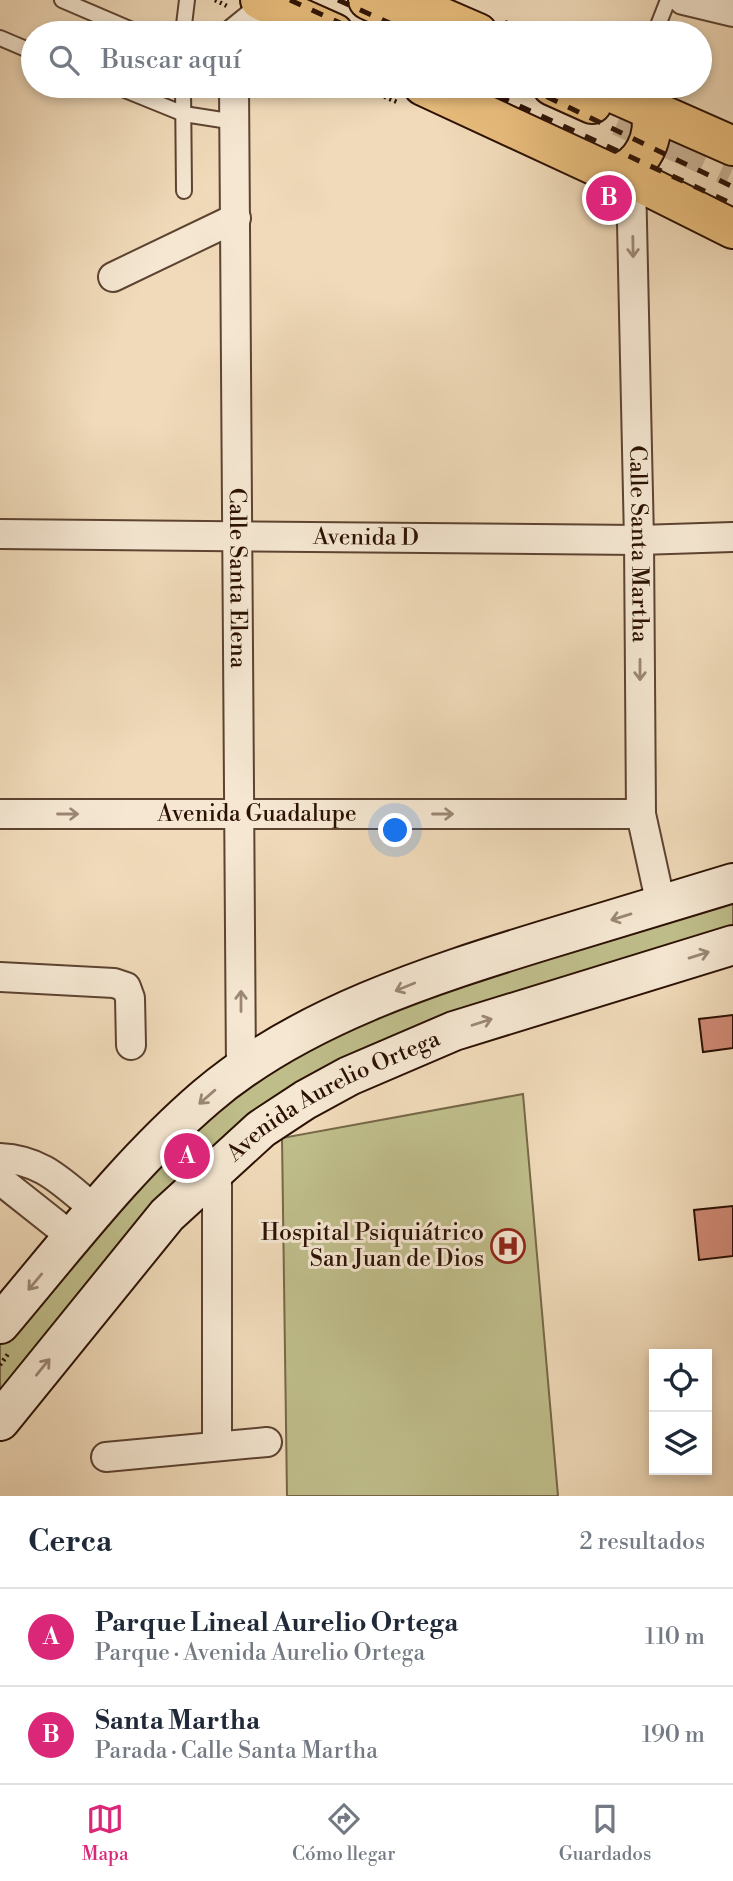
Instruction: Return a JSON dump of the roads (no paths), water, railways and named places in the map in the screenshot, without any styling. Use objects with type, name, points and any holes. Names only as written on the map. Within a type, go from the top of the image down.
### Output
[{"type":"main road","points":[[368,0],[413,21]]},
{"type":"main road","points":[[402,0],[450,21]]},
{"type":"main road","points":[[248,11],[276,21]]},
{"type":"main road","points":[[248,11],[287,21]]},
{"type":"main road","points":[[450,98],[733,229]]},
{"type":"main road","points":[[478,98],[575,141]]},
{"type":"main road","points":[[622,98],[653,129],[644,152],[622,176]]},
{"type":"main road","points":[[623,98],[733,146]]},
{"type":"main road","points":[[0,1324],[85,1222],[170,1131],[207,1096],[241,1070],[313,1027],[446,970],[733,883]]},
{"type":"main road","name":"Avenida Aurelio Ortega","points":[[0,1421],[167,1216],[261,1129],[305,1100],[396,1054],[493,1018],[733,945]]},
{"type":"street","points":[[682,0],[733,12]]},
{"type":"street","name":"Calle Santa Elena","points":[[234,98],[241,1070]]},
{"type":"street","name":"Calle Santa Martha","points":[[622,176],[639,540],[641,814],[661,905]]},
{"type":"street","points":[[113,277],[236,218]]},
{"type":"street","name":"Avenida D","points":[[0,534],[639,540],[733,537]]},
{"type":"street","name":"Avenida Guadalupe","points":[[0,814],[641,814]]},
{"type":"street","points":[[0,977],[114,983],[126,987],[130,998],[131,1045]]},
{"type":"street","points":[[5,1166],[44,1168],[85,1222]]},
{"type":"street","points":[[5,1166],[85,1222]]},
{"type":"street","points":[[217,1169],[217,1446]]},
{"type":"street","points":[[106,1457],[267,1442]]},
{"type":"lane","points":[[62,0],[111,21]]},
{"type":"lane","points":[[184,21],[187,0]]},
{"type":"lane","points":[[660,21],[668,0]]},
{"type":"lane","points":[[0,38],[21,47]]},
{"type":"lane","points":[[145,98],[184,114],[235,122]]},
{"type":"lane","points":[[183,98],[184,191]]},
{"type":"tunnel","points":[[620,117],[733,168]]},
{"type":"railway","points":[[290,0],[336,21]]},
{"type":"railway","points":[[338,0],[385,21]]},
{"type":"railway","points":[[502,98],[733,204]]},
{"type":"railway","points":[[550,98],[733,187]]},
{"type":"place","name":"Santa Martha","points":[[609,198]]},
{"type":"place","name":"Parque Lineal Aurelio Ortega","points":[[187,1156]]},
{"type":"place","name":"Hospital Psiquiátrico San Juan de Dios","points":[[508,1246]]}]
